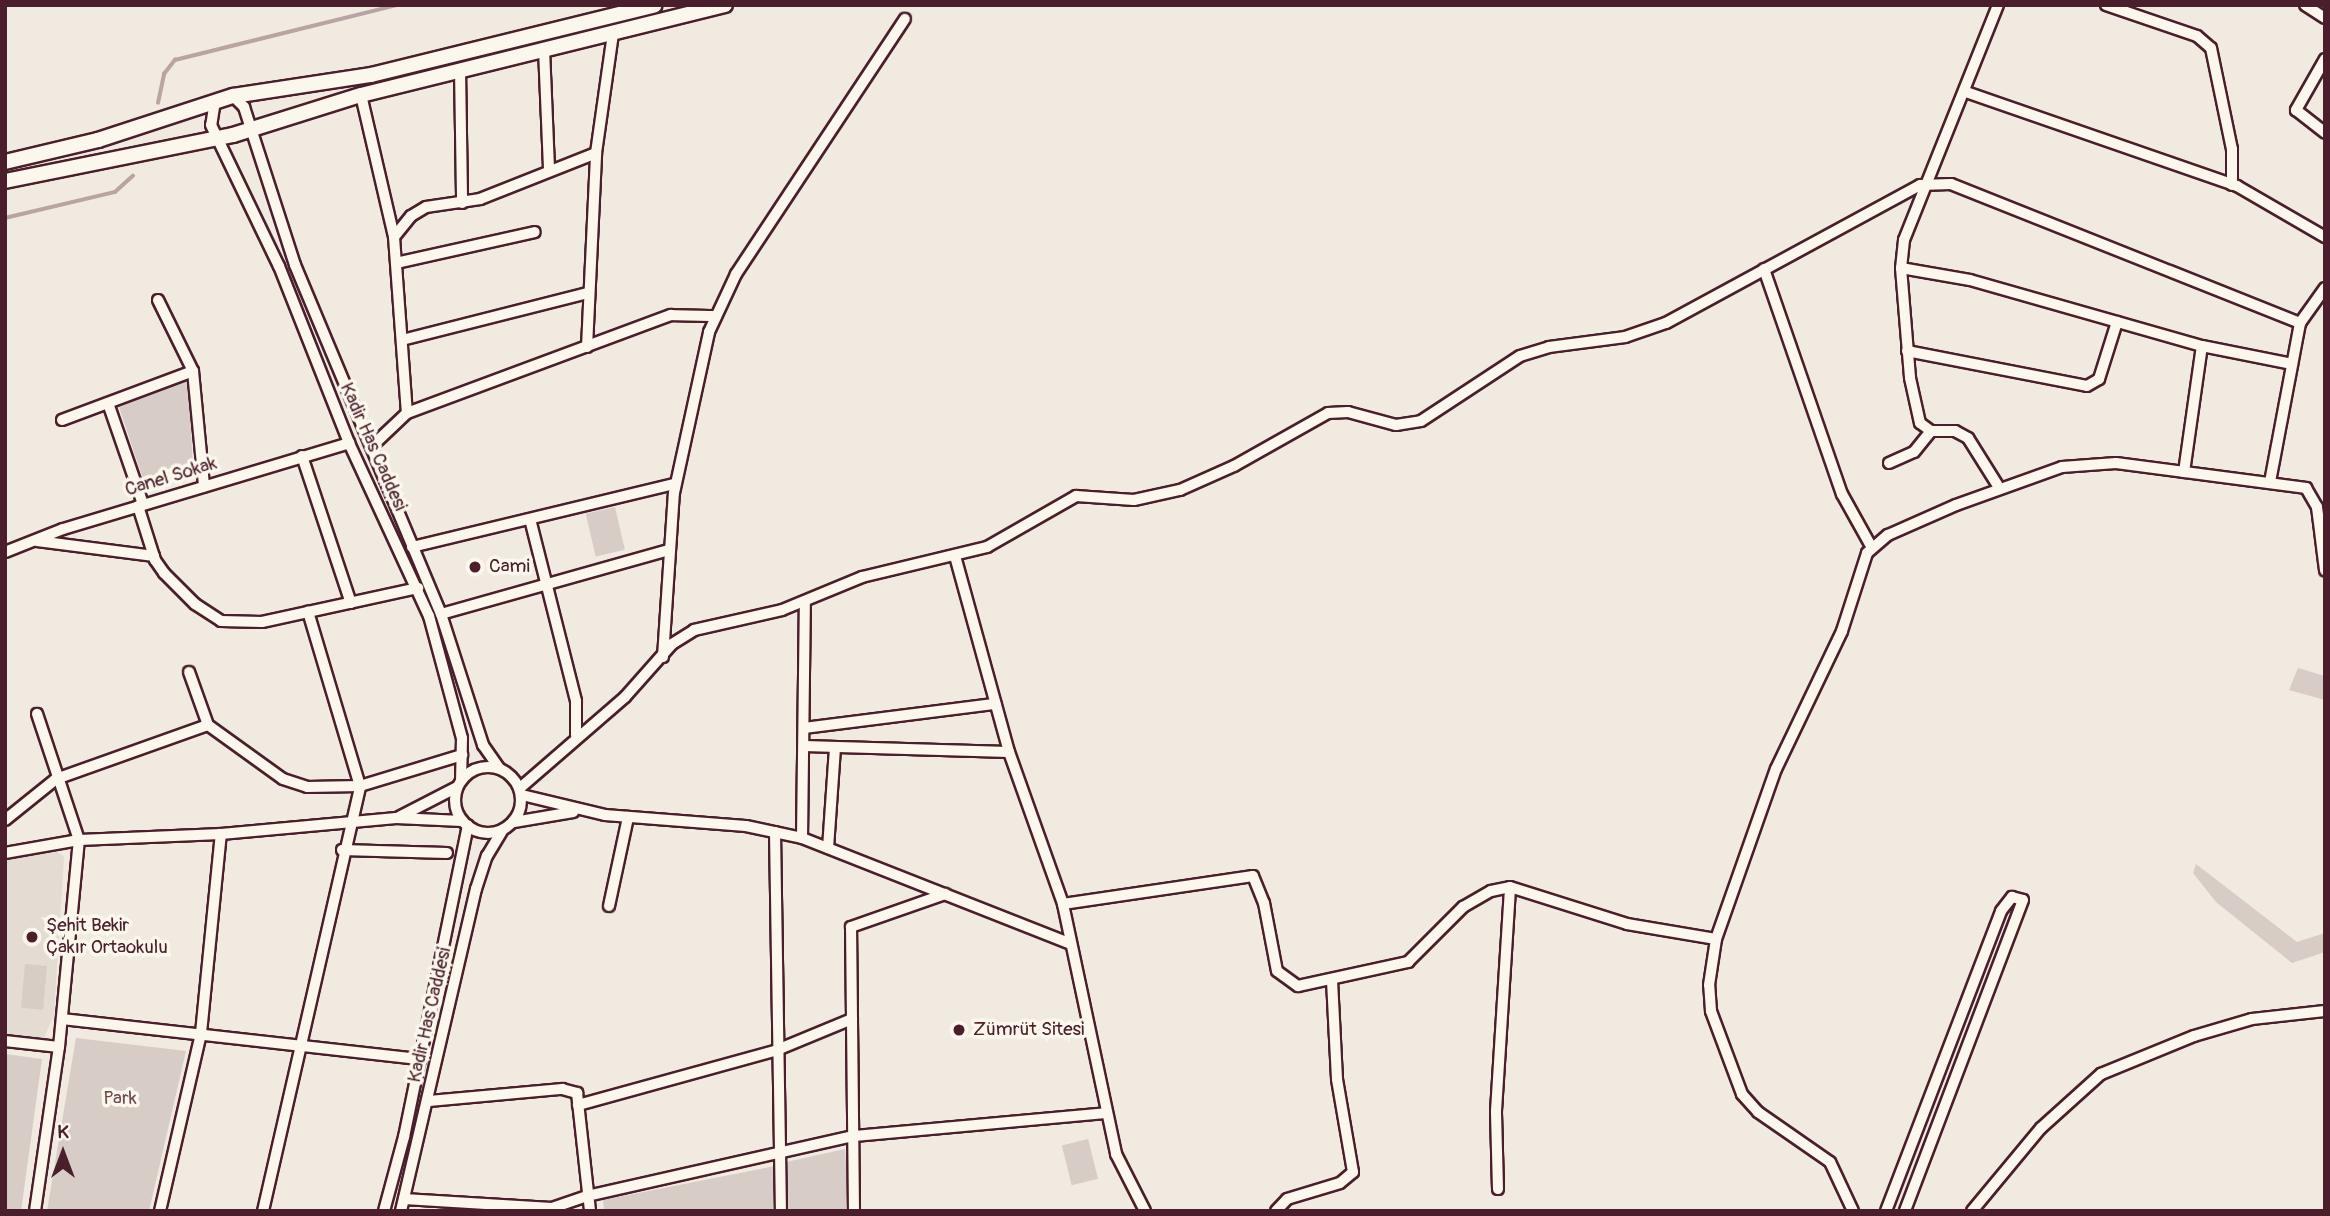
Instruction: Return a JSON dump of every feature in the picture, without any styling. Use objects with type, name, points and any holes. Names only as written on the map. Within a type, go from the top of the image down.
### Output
[{"type":"main road","points":[[5,162],[98,140],[233,96],[371,75],[656,5]]},
{"type":"main road","points":[[5,181],[216,138],[360,95],[725,5]]},
{"type":"street","points":[[1998,5],[1966,92],[1904,240],[1901,268],[1908,351],[1918,419],[1931,430],[1955,431],[1968,438],[2000,489]]},
{"type":"street","points":[[2106,5],[2197,36],[2211,48],[2232,149],[2232,185]]},
{"type":"street","points":[[2305,5],[2325,18]]},
{"type":"street","points":[[663,657],[675,484],[697,370],[716,316],[736,274],[905,19]]},
{"type":"street","points":[[587,347],[596,153],[613,33]]},
{"type":"street","points":[[544,49],[549,170]]},
{"type":"street","points":[[2325,59],[2296,110],[2325,133]]},
{"type":"street","points":[[460,69],[462,202]]},
{"type":"street","points":[[1966,92],[2232,185],[2280,208],[2325,237]]},
{"type":"street","points":[[360,95],[394,237],[407,413]]},
{"type":"street","name":"Kadir Has Caddesi","points":[[233,96],[244,107],[295,265],[441,614],[483,745],[500,769]]},
{"type":"street","points":[[215,101],[210,113],[216,138]]},
{"type":"street","name":"Kadir Has Caddesi","points":[[216,138],[279,266],[349,443],[418,588],[452,694],[462,755],[459,784]]},
{"type":"street","points":[[394,237],[418,211],[462,202],[596,153]]},
{"type":"street","points":[[514,822],[521,792],[576,735],[625,697],[679,639],[704,626],[805,601],[862,578],[1002,541],[1076,496],[1144,499],[1196,484],[1328,413],[1348,412],[1396,425],[1421,421],[1520,356],[1650,330],[1928,183],[1951,184],[2300,323]]},
{"type":"street","points":[[396,263],[536,232]]},
{"type":"street","points":[[1901,268],[1970,280],[2202,346],[2292,364]]},
{"type":"street","points":[[1764,270],[1842,494],[1872,548]]},
{"type":"street","points":[[2270,482],[2300,323],[2325,288]]},
{"type":"street","points":[[402,341],[588,293]]},
{"type":"street","points":[[158,300],[193,371],[204,486]]},
{"type":"street","points":[[371,447],[407,413],[678,313],[716,316]]},
{"type":"street","points":[[1908,351],[2087,386],[2099,379],[2118,322]]},
{"type":"street","points":[[2185,471],[2202,346]]},
{"type":"street","points":[[62,420],[193,371]]},
{"type":"street","points":[[108,403],[141,505],[154,556],[186,597],[221,621],[254,624],[418,588]]},
{"type":"street","points":[[1889,463],[1914,452],[1931,430]]},
{"type":"street","name":"Canel Sokak","points":[[5,552],[141,505],[349,443]]},
{"type":"street","points":[[302,456],[351,603]]},
{"type":"street","points":[[1853,1211],[1830,1162],[1758,1112],[1736,1084],[1709,998],[1716,939],[1776,769],[1842,631],[1861,566],[1872,548],[1888,535],[2000,489],[2080,465],[2139,464],[2306,488],[2313,497],[2325,570]]},
{"type":"street","points":[[412,547],[675,484]]},
{"type":"street","points":[[530,519],[576,701],[576,735]]},
{"type":"street","points":[[34,540],[154,556]]},
{"type":"street","points":[[441,614],[669,550]]},
{"type":"street","points":[[955,555],[1009,752],[1063,904],[1106,1113],[1121,1167],[1145,1211]]},
{"type":"street","points":[[803,838],[805,601]]},
{"type":"street","points":[[263,1211],[342,850],[352,823],[360,786],[308,612]]},
{"type":"street","points":[[189,672],[208,725],[291,783],[360,786],[462,755]]},
{"type":"street","points":[[804,727],[995,704]]},
{"type":"street","points":[[35,1211],[59,1047],[79,839],[56,779],[37,714]]},
{"type":"street","points":[[5,820],[56,779],[208,725]]},
{"type":"street","points":[[804,746],[1009,752]]},
{"type":"street","points":[[828,848],[835,747]]},
{"type":"street","points":[[396,818],[459,784],[478,768],[500,769],[521,792],[583,811],[746,826],[803,838],[1069,943]]},
{"type":"street","points":[[459,784],[456,808],[465,824]]},
{"type":"street","points":[[5,853],[79,839],[221,834],[396,818],[465,824],[481,833],[502,831],[514,822],[583,811]]},
{"type":"street","points":[[609,906],[628,817]]},
{"type":"street","name":"Kadir Has Caddesi","points":[[384,1211],[421,1059],[465,824]]},
{"type":"street","name":"Kadir Has Caddesi","points":[[401,1211],[429,1101],[476,889],[487,856],[502,831]]},
{"type":"street","points":[[775,832],[781,1211]]},
{"type":"street","points":[[160,1211],[201,1033],[221,834]]},
{"type":"street","points":[[342,850],[447,853]]},
{"type":"street","points":[[1063,904],[1253,876],[1264,903],[1280,976],[1298,986],[1332,981],[1408,962],[1462,908],[1491,891],[1510,887],[1619,922],[1716,939]]},
{"type":"street","points":[[1498,1189],[1496,1111],[1510,887]]},
{"type":"street","points":[[854,1211],[851,927],[945,894]]},
{"type":"street","points":[[1886,1211],[2001,911],[2012,897],[2023,900],[1905,1211]]},
{"type":"street","points":[[1276,1211],[1287,1199],[1340,1183],[1353,1172],[1337,1079],[1332,981]]},
{"type":"street","points":[[1972,1211],[2041,1128],[2101,1074],[2194,1036],[2252,1019],[2325,1011]]},
{"type":"street","points":[[578,1105],[777,1050],[852,1019]]},
{"type":"street","points":[[62,1020],[300,1043],[421,1059]]},
{"type":"street","points":[[5,1041],[59,1047]]},
{"type":"street","points":[[429,1101],[562,1089],[577,1093],[590,1211]]},
{"type":"street","points":[[404,1199],[497,1208],[552,1208],[587,1196],[854,1136],[1106,1113]]},
{"type":"shaded area","name":"Şehit Bekir Çakır Ortaokulu","points":[[57,852],[64,856],[54,1015],[42,1042],[5,1038],[5,859]]},
{"type":"green space","points":[[188,378],[193,468],[144,482],[119,407]]},
{"type":"green space","points":[[615,507],[625,550],[596,557],[586,514]]},
{"type":"green space","points":[[2298,668],[2325,676],[2325,700],[2289,690]]},
{"type":"green space","points":[[2196,864],[2297,942],[2325,933],[2325,952],[2292,963],[2216,902],[2193,873]]},
{"type":"green space","points":[[25,964],[47,966],[43,1010],[21,1008]]},
{"type":"green space","name":"Park","points":[[76,1038],[186,1051],[149,1211],[47,1211]]},
{"type":"green space","points":[[5,1054],[42,1059],[21,1211],[5,1211]]},
{"type":"green space","points":[[1088,1139],[1098,1179],[1072,1185],[1062,1146]]},
{"type":"green space","points":[[845,1149],[849,1211],[786,1211],[786,1162]]},
{"type":"green space","points":[[775,1166],[776,1211],[604,1211],[603,1200]]},
{"type":"waterway","points":[[158,103],[164,74],[175,60],[397,5]]},
{"type":"waterway","points":[[5,218],[115,192],[133,176]]},
{"type":"place","name":"Cami","points":[[475,567]]},
{"type":"place","name":"Şehit Bekir Çakır Ortaokulu","points":[[32,937]]},
{"type":"place","name":"Zümrüt Sitesi","points":[[959,1030]]}]
